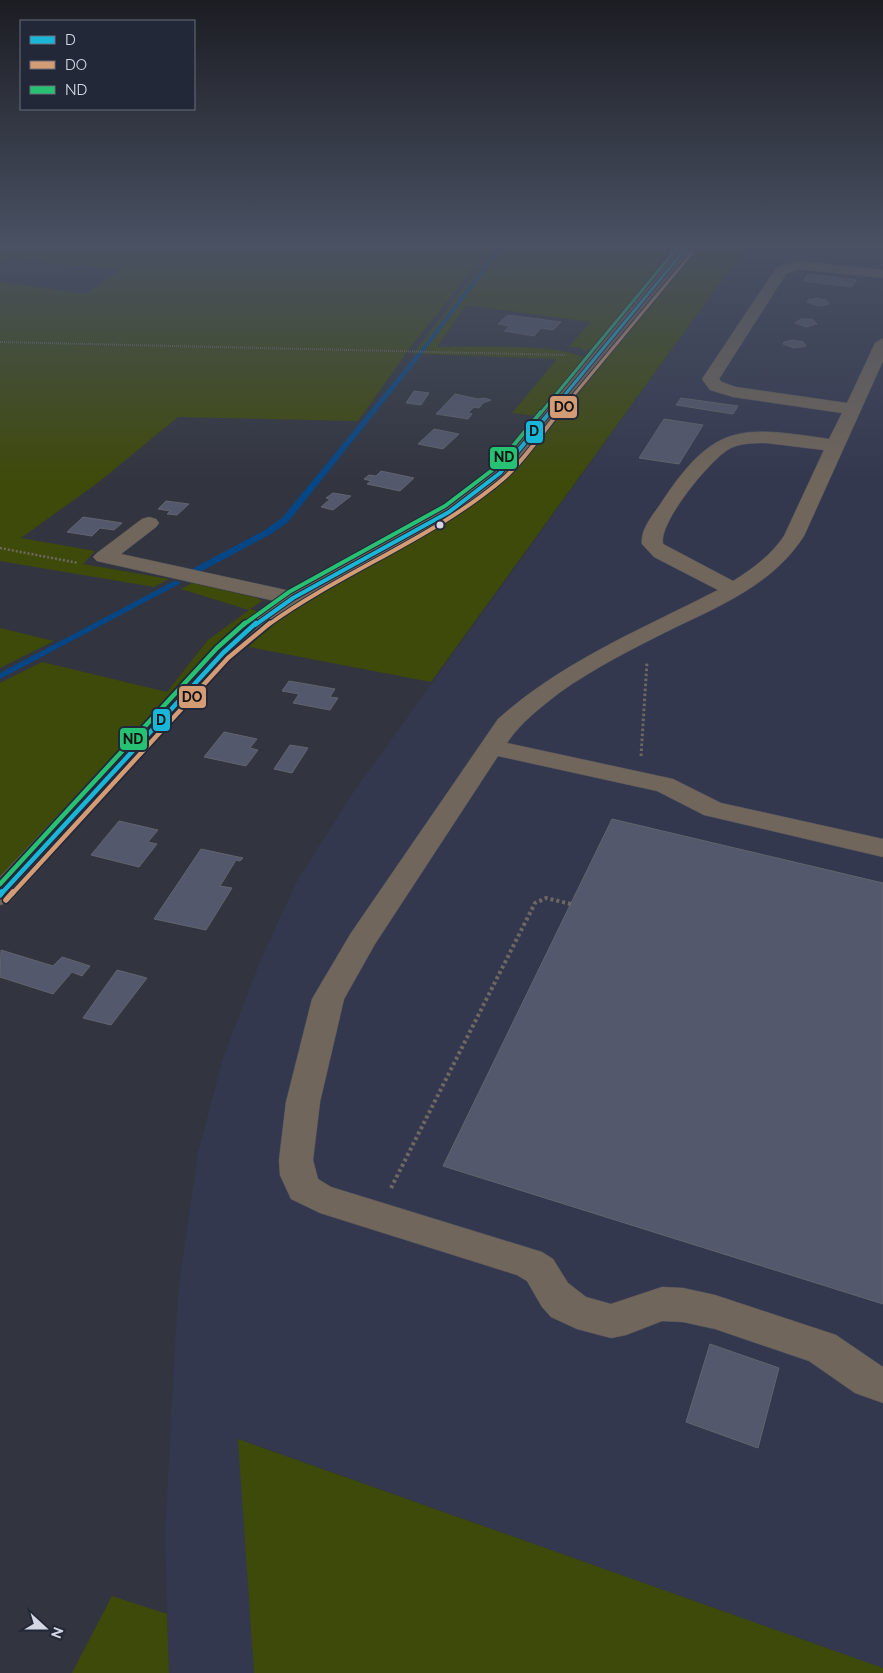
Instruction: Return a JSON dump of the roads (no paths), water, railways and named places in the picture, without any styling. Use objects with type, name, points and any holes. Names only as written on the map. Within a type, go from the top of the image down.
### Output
[{"type":"street","points":[[0,895],[223,653],[257,622],[293,598],[449,512],[500,473],[621,326]]},
{"type":"street","points":[[745,326],[710,379],[716,386],[733,392],[853,408]]},
{"type":"street","points":[[883,343],[788,549],[768,568],[733,589],[554,684],[530,702],[507,724],[362,940],[328,999],[322,1017],[303,1102],[296,1160],[298,1175],[304,1189],[320,1198],[529,1263],[540,1270],[556,1295],[565,1305],[577,1312],[611,1321],[626,1318],[643,1309],[662,1304],[683,1305],[715,1312],[822,1348],[869,1380],[883,1384]]},
{"type":"street","points":[[733,589],[661,553],[653,548],[650,541],[653,531],[694,470],[709,452],[738,437],[765,436],[836,446]]},
{"type":"street","points":[[149,523],[104,557],[293,598]]},
{"type":"street","points":[[492,746],[678,789],[694,801],[713,809],[883,848]]},
{"type":"waterway","points":[[195,571],[268,532],[285,520],[441,326]]},
{"type":"waterway","points":[[0,676],[177,583]]}]
